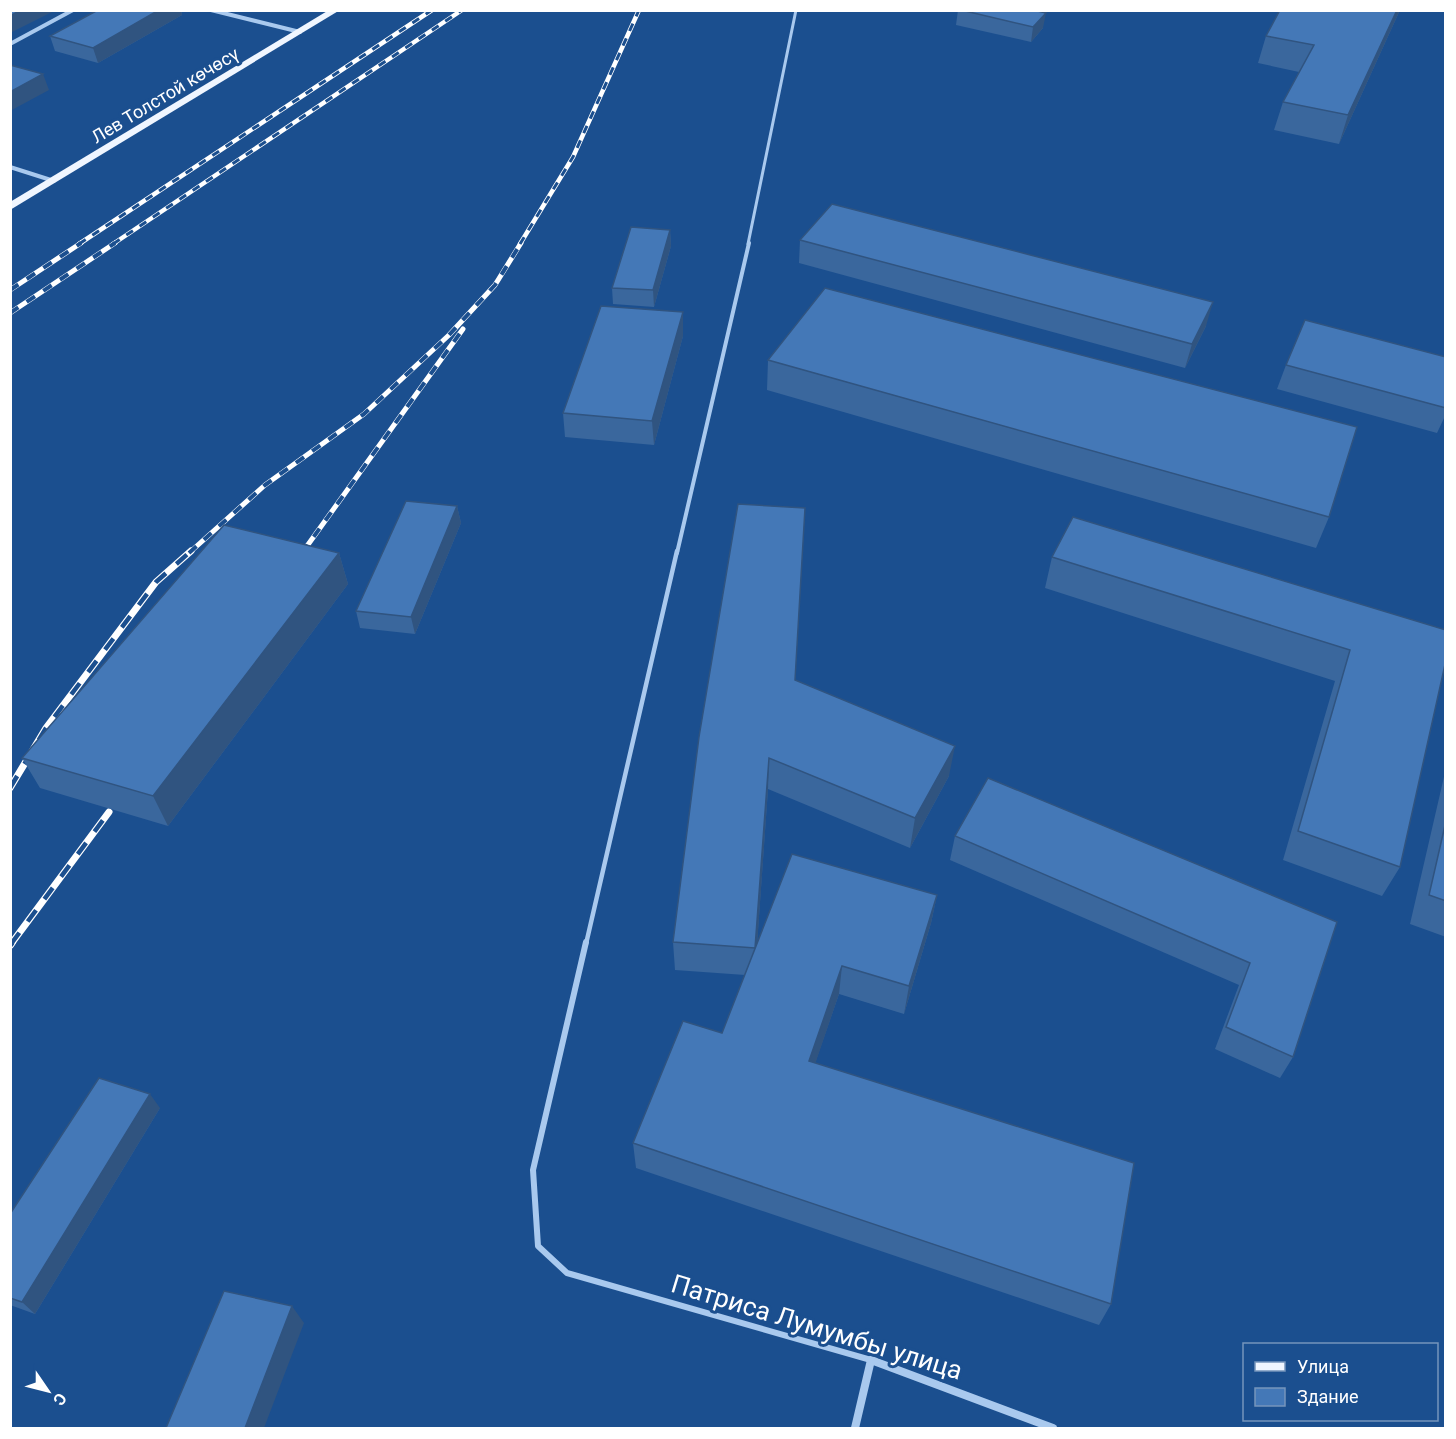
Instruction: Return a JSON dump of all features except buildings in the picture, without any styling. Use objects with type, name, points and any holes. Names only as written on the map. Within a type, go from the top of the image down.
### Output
[{"type":"main road","name":"Лев Толстой көчөсү","points":[[10,207],[336,10]]},
{"type":"street","points":[[10,44],[73,10]]},
{"type":"street","points":[[212,10],[300,32]]},
{"type":"street","points":[[10,167],[54,181]]},
{"type":"street","points":[[855,1428],[871,1360]]},
{"type":"street","name":"Патриса Лумумбы улица","points":[[871,1360],[1053,1428]]},
{"type":"lane","name":"Патриса Лумумбы улица","points":[[796,10],[748,246],[533,1170],[538,1246],[567,1273],[871,1360]]},
{"type":"railway","points":[[79,244],[432,10]]},
{"type":"railway","points":[[113,244],[462,10]]},
{"type":"railway","points":[[520,244],[573,157],[639,10]]},
{"type":"railway","points":[[10,290],[81,243]]},
{"type":"railway","points":[[10,313],[115,243]]},
{"type":"railway","points":[[189,553],[265,485],[364,414],[449,335],[495,285],[521,243]]},
{"type":"railway","points":[[302,553],[463,329]]},
{"type":"railway","points":[[10,788],[46,728],[156,582],[191,551]]},
{"type":"railway","points":[[298,558],[303,551]]},
{"type":"railway","points":[[11,944],[109,812]]}]
